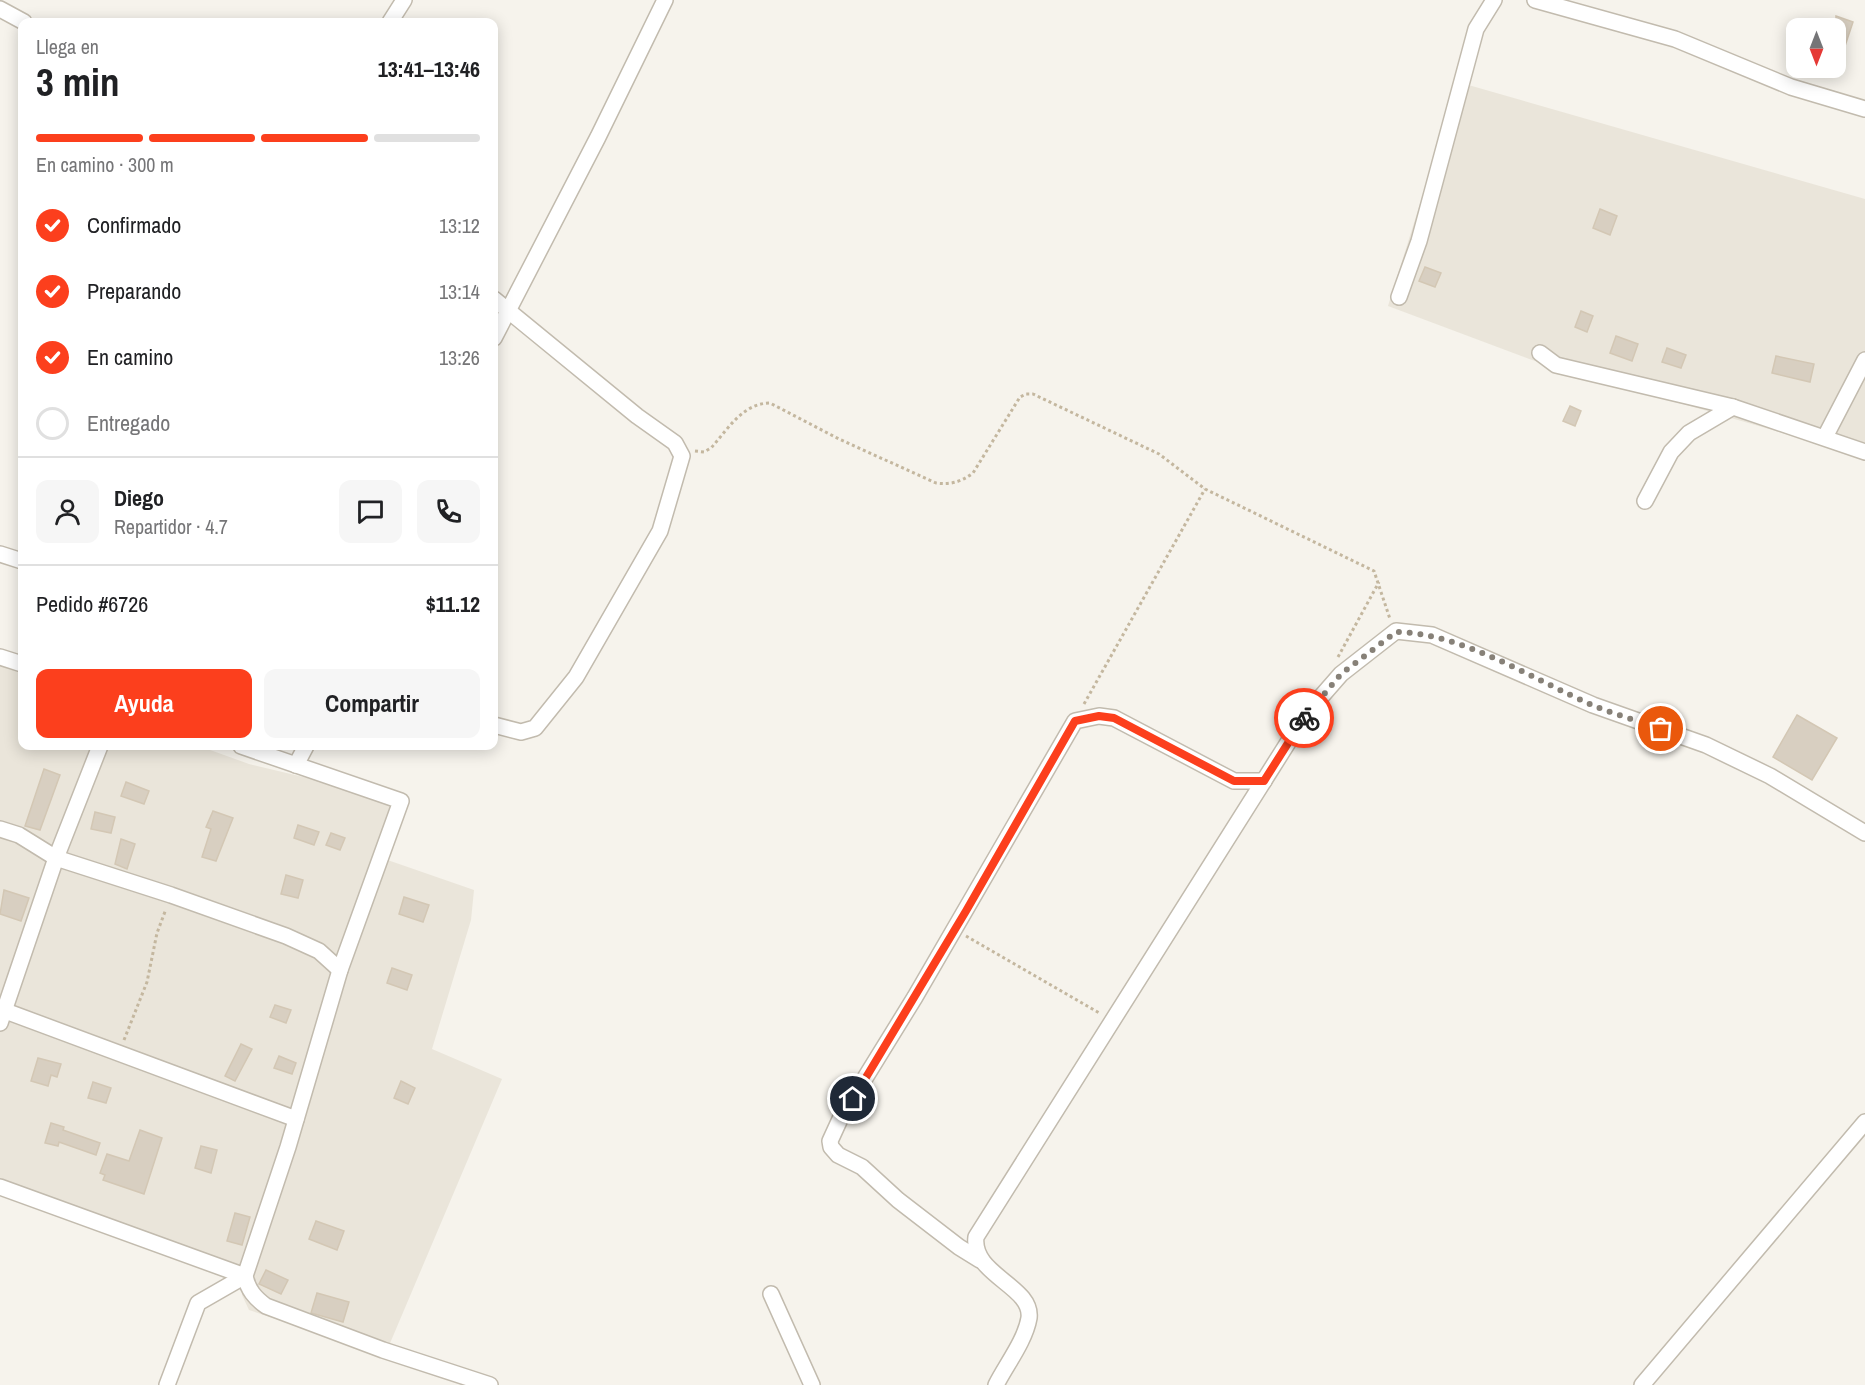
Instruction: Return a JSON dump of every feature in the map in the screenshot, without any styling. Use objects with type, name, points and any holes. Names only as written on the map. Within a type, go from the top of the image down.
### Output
[{"type":"street","points":[[393,18],[404,0]]},
{"type":"street","points":[[498,328],[506,309],[598,137],[665,0]]},
{"type":"street","points":[[1399,297],[1419,241],[1476,29],[1494,0]]},
{"type":"street","points":[[1535,0],[1675,39],[1791,87],[1865,109]]},
{"type":"street","points":[[0,9],[18,19]]},
{"type":"street","points":[[498,302],[681,450],[682,456],[660,531],[576,677],[535,728],[521,732],[498,726]]},
{"type":"street","points":[[1540,353],[1556,365],[1733,407],[1865,452]]},
{"type":"street","points":[[1825,437],[1865,360]]},
{"type":"street","points":[[1645,501],[1671,452],[1689,433],[1733,407]]},
{"type":"street","points":[[0,554],[18,560]]},
{"type":"street","points":[[980,1260],[975,1244],[976,1237],[1306,714],[1341,674],[1396,632],[1432,635],[1593,705],[1706,745],[1770,776],[1865,833]]},
{"type":"street","points":[[0,657],[18,663]]},
{"type":"street","points":[[996,1385],[1026,1328],[1029,1316],[1027,1305],[980,1260],[959,1247],[907,1207],[862,1167],[837,1155],[831,1148],[830,1141],[841,1117],[955,930],[1075,721],[1099,716],[1114,718],[1234,781],[1264,781]]},
{"type":"street","points":[[98,750],[56,858],[1,1014],[119,1053],[296,1119]]},
{"type":"street","points":[[253,750],[401,801],[340,970],[296,1119],[245,1276],[249,1290],[266,1306],[383,1350],[490,1385]]},
{"type":"street","points":[[296,765],[304,750]]},
{"type":"street","points":[[0,829],[19,835],[56,858],[171,895],[286,936],[319,951],[340,970]]},
{"type":"street","points":[[1642,1385],[1865,1122]]},
{"type":"street","points":[[0,1187],[245,1276]]},
{"type":"street","points":[[167,1385],[198,1304],[245,1276]]},
{"type":"street","points":[[771,1294],[812,1385]]},
{"type":"path","points":[[681,450],[704,452],[746,410],[757,403],[770,403],[850,444],[936,483],[947,484],[965,479],[973,472],[1020,398],[1026,394],[1034,394],[1159,454],[1205,489],[1374,571],[1379,582],[1384,608],[1396,632]]},
{"type":"path","points":[[1075,721],[1205,489]]},
{"type":"path","points":[[1334,663],[1379,582]]},
{"type":"path","points":[[119,1053],[147,982],[157,933],[171,895]]},
{"type":"path","points":[[955,930],[1113,1021]]},
{"type":"shaded area","points":[[1458,82],[1865,199],[1865,457],[1532,360],[1388,306]]},
{"type":"shaded area","points":[[0,660],[18,667],[18,750],[210,750],[249,764],[400,800],[376,856],[474,890],[471,920],[432,1049],[502,1079],[385,1355],[249,1310],[242,1295],[243,1277],[0,1187]]},
{"type":"building","points":[[1846,20],[1853,22],[1846,43]]},
{"type":"building","points":[[1600,209],[1617,216],[1610,235],[1593,228]]},
{"type":"building","points":[[1425,267],[1441,273],[1435,287],[1419,281]]},
{"type":"building","points":[[1581,311],[1593,316],[1587,332],[1575,327]]},
{"type":"building","points":[[1616,336],[1638,344],[1632,361],[1610,353]]},
{"type":"building","points":[[1667,348],[1686,355],[1681,368],[1662,362]]},
{"type":"building","points":[[1776,356],[1814,364],[1810,382],[1772,373]]},
{"type":"building","points":[[1570,406],[1581,411],[1575,426],[1563,421]]},
{"type":"building","points":[[1797,715],[1837,738],[1812,780],[1773,757]]},
{"type":"building","points":[[44,769],[60,775],[40,830],[25,826]]},
{"type":"building","points":[[126,782],[149,791],[144,804],[121,796]]},
{"type":"building","points":[[213,811],[233,818],[216,861],[202,857],[211,829],[206,827]]},
{"type":"building","points":[[95,812],[115,817],[111,833],[91,829]]},
{"type":"building","points":[[298,825],[319,832],[314,845],[294,838]]},
{"type":"building","points":[[331,833],[345,838],[340,850],[326,845]]},
{"type":"building","points":[[121,839],[135,844],[127,869],[115,864]]},
{"type":"building","points":[[286,875],[303,880],[298,898],[281,894]]},
{"type":"building","points":[[4,890],[29,898],[21,921],[0,914]]},
{"type":"building","points":[[404,897],[429,905],[423,922],[399,914]]},
{"type":"building","points":[[392,968],[412,975],[407,990],[387,983]]},
{"type":"building","points":[[275,1005],[291,1010],[286,1023],[270,1017]]},
{"type":"building","points":[[241,1044],[252,1049],[235,1081],[225,1076]]},
{"type":"building","points":[[279,1056],[296,1063],[292,1074],[274,1068]]},
{"type":"building","points":[[38,1058],[61,1064],[57,1077],[51,1075],[48,1086],[31,1081]]},
{"type":"building","points":[[401,1081],[415,1088],[408,1104],[394,1098]]},
{"type":"building","points":[[93,1082],[111,1088],[106,1103],[88,1098]]},
{"type":"building","points":[[51,1123],[64,1127],[63,1130],[100,1143],[96,1155],[59,1142],[58,1146],[45,1143]]},
{"type":"building","points":[[140,1130],[162,1138],[144,1194],[103,1180],[105,1175],[100,1173],[107,1154],[129,1161]]},
{"type":"building","points":[[201,1146],[217,1150],[211,1173],[195,1168]]},
{"type":"building","points":[[235,1213],[250,1217],[242,1245],[227,1241]]},
{"type":"building","points":[[316,1221],[344,1231],[337,1250],[309,1239]]},
{"type":"building","points":[[266,1270],[288,1280],[281,1294],[259,1284]]},
{"type":"building","points":[[317,1293],[349,1302],[343,1322],[311,1313]]},
{"type":"way so far","points":[[1304,718],[1341,674],[1396,632],[1404,632],[1432,635],[1466,647],[1593,705],[1661,729]]},
{"type":"route","points":[[853,1099],[1009,838],[1075,721],[1082,722],[1099,716],[1114,718],[1234,781],[1248,783],[1264,781],[1304,718]]}]
